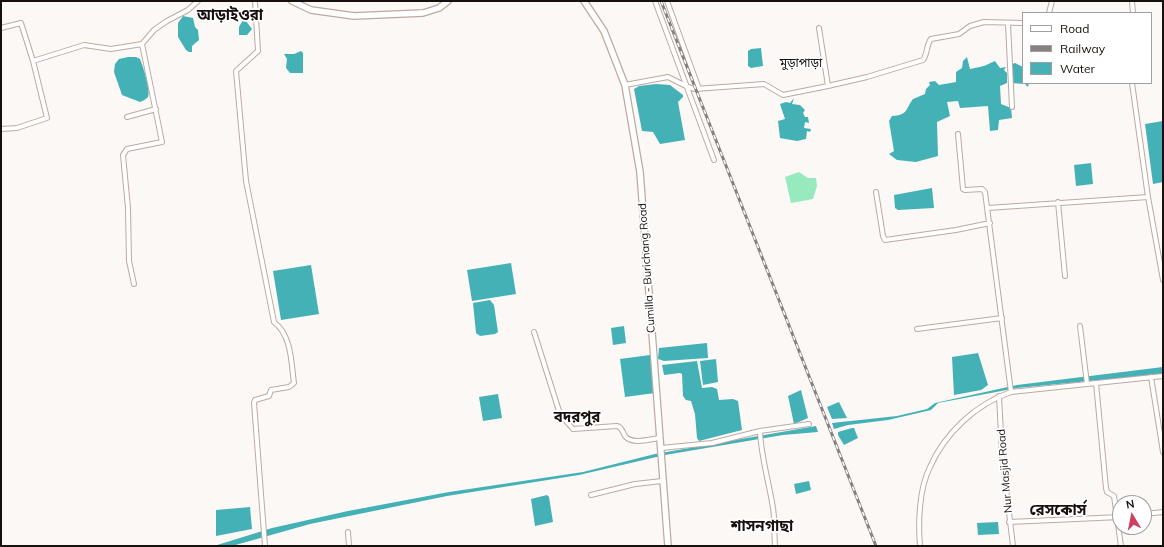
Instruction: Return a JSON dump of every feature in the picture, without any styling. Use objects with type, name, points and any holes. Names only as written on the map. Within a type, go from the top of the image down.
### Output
[{"type":"main road","points":[[292,1],[297,5],[311,10],[354,16],[422,13],[439,8],[448,1]]},
{"type":"main road","name":"Cumilla - Burichang Road","points":[[584,1],[604,31],[625,85],[640,172],[668,546]]},
{"type":"street","points":[[33,61],[84,46],[111,50],[142,44],[154,30],[188,10],[198,1]]},
{"type":"street","points":[[255,1],[258,51],[236,71],[246,181],[274,322],[283,331],[288,341],[294,383],[289,387],[270,390],[269,396],[255,400],[254,403],[265,546]]},
{"type":"street","points":[[654,1],[688,87],[714,160]]},
{"type":"street","points":[[667,1],[699,89]]},
{"type":"street","points":[[1049,12],[1052,1]]},
{"type":"street","points":[[1132,1],[1133,12]]},
{"type":"street","points":[[625,85],[668,77],[688,87],[699,89],[764,84],[782,95],[867,77],[923,60],[927,55],[929,41],[931,38],[959,34],[970,26],[984,22],[1008,24],[1022,23]]},
{"type":"street","points":[[1,28],[21,23],[33,61],[47,118],[17,128],[1,129]]},
{"type":"street","points":[[1008,24],[1012,107]]},
{"type":"street","points":[[819,28],[828,86]]},
{"type":"street","points":[[134,284],[129,261],[128,208],[124,155],[127,149],[162,142],[142,44]]},
{"type":"street","points":[[1132,84],[1148,197],[1163,280]]},
{"type":"street","points":[[127,117],[156,110]]},
{"type":"street","points":[[958,134],[963,189],[985,190],[1011,392]]},
{"type":"street","points":[[876,192],[883,236],[885,240],[956,230],[990,223]]},
{"type":"street","points":[[988,208],[1148,197]]},
{"type":"street","points":[[1058,202],[1066,276]]},
{"type":"street","points":[[917,329],[1002,318]]},
{"type":"street","points":[[1080,326],[1087,384]]},
{"type":"street","points":[[534,332],[560,414],[573,429],[617,426],[621,428],[626,436],[631,440],[660,438]]},
{"type":"street","points":[[920,546],[922,497],[930,467],[948,440],[964,420],[999,396],[1011,392],[1163,376]]},
{"type":"street","points":[[1151,377],[1163,452]]},
{"type":"street","points":[[1096,383],[1106,488],[1107,492],[1112,495]]},
{"type":"street","name":"Nur Masjid Road","points":[[999,396],[1009,522],[1013,546]]},
{"type":"street","points":[[661,448],[712,443],[809,424]]},
{"type":"street","points":[[760,433],[773,508],[776,532],[775,546]]},
{"type":"street","points":[[591,496],[630,484],[662,481]]},
{"type":"street","points":[[1152,513],[1163,512]]},
{"type":"street","points":[[1009,522],[1112,517]]},
{"type":"street","points":[[348,532],[349,546]]},
{"type":"street","points":[[1120,535],[1121,546]]},
{"type":"green space","points":[[799,172],[808,178],[816,178],[817,186],[813,199],[791,203],[785,177]]},
{"type":"water","points":[[183,16],[193,18],[195,27],[198,30],[199,40],[192,46],[192,52],[186,50],[178,37],[178,23]]},
{"type":"water","points":[[243,20],[246,21],[252,29],[247,35],[239,35],[239,27]]},
{"type":"water","points":[[761,48],[763,66],[751,68],[748,66],[748,51],[751,49]]},
{"type":"water","points":[[301,51],[303,53],[303,73],[290,73],[286,68],[287,59],[284,54],[294,54]]},
{"type":"water","points":[[136,57],[140,59],[146,78],[149,94],[148,97],[140,102],[122,95],[114,72],[115,64],[119,59]]},
{"type":"water","points":[[967,57],[970,69],[984,66],[995,61],[1000,68],[1006,67],[1004,70],[1007,73],[1007,83],[1000,86],[1001,104],[1011,108],[1012,118],[999,120],[998,130],[990,131],[988,106],[960,108],[958,101],[947,102],[950,116],[937,122],[938,156],[916,162],[897,160],[889,154],[894,151],[889,121],[892,116],[904,113],[913,99],[925,94],[926,89],[930,85],[929,82],[935,81],[939,85],[956,82],[956,72],[962,68],[963,61]]},
{"type":"water","points":[[1015,63],[1022,66],[1022,84],[1011,83],[1010,65]]},
{"type":"water","points":[[656,84],[670,85],[683,95],[678,102],[685,140],[660,144],[653,132],[642,131],[634,89],[639,86]]},
{"type":"water","points":[[794,98],[792,104],[800,105],[805,110],[803,113],[805,117],[808,117],[809,123],[805,122],[804,128],[811,129],[810,132],[807,131],[806,139],[797,141],[780,138],[778,121],[785,119],[780,104],[786,102],[790,103]]},
{"type":"water","points":[[1163,121],[1163,182],[1153,184],[1145,124]]},
{"type":"water","points":[[1091,163],[1093,184],[1076,186],[1074,165]]},
{"type":"water","points":[[932,188],[934,208],[898,210],[895,208],[894,195]]},
{"type":"water","points":[[511,263],[516,294],[472,301],[467,270]]},
{"type":"water","points":[[311,265],[319,314],[281,320],[273,271]]},
{"type":"water","points":[[490,300],[494,305],[498,332],[495,334],[480,336],[476,333],[473,303]]},
{"type":"water","points":[[624,326],[626,343],[613,345],[611,328]]},
{"type":"water","points":[[707,343],[708,358],[664,361],[658,359],[659,348]]},
{"type":"water","points":[[978,353],[988,385],[981,390],[954,395],[952,357]]},
{"type":"water","points":[[650,355],[655,393],[625,397],[620,359]]},
{"type":"water","points":[[716,359],[718,382],[703,385],[700,361]]},
{"type":"water","points":[[697,361],[702,388],[712,387],[717,389],[719,400],[733,399],[738,401],[742,430],[699,441],[697,438],[695,414],[691,401],[686,400],[683,396],[682,374],[664,375],[662,365]]},
{"type":"water","points":[[1163,367],[1163,374],[1017,388],[938,403],[931,410],[888,420],[848,425],[834,429],[832,423],[897,416],[927,409],[935,403],[1017,385]]},
{"type":"water","points":[[801,390],[808,418],[794,424],[788,396]]},
{"type":"water","points":[[498,394],[502,418],[483,421],[479,397]]},
{"type":"water","points":[[839,402],[847,418],[832,419],[827,407]]},
{"type":"water","points":[[816,426],[818,432],[783,435],[665,455],[579,475],[447,496],[310,524],[232,546],[214,546],[272,528],[348,511],[449,492],[583,472],[655,454]]},
{"type":"water","points":[[854,428],[858,438],[844,445],[838,435],[838,432]]},
{"type":"water","points":[[809,481],[811,490],[796,494],[794,484]]},
{"type":"water","points":[[547,495],[549,497],[553,522],[535,526],[531,499]]},
{"type":"water","points":[[250,507],[252,529],[216,536],[216,510]]},
{"type":"water","points":[[998,522],[999,534],[978,535],[977,523]]},
{"type":"railway","points":[[661,1],[876,546]]},
{"type":"district","name":"আড়াইওরা","points":[[230,15]]},
{"type":"district","name":"মুড়াপাড়া","points":[[801,63]]},
{"type":"district","name":"বদরপুর","points":[[577,417]]},
{"type":"district","name":"রেসকোর্স","points":[[1058,510]]},
{"type":"district","name":"শাসনগাছা","points":[[762,526]]}]
